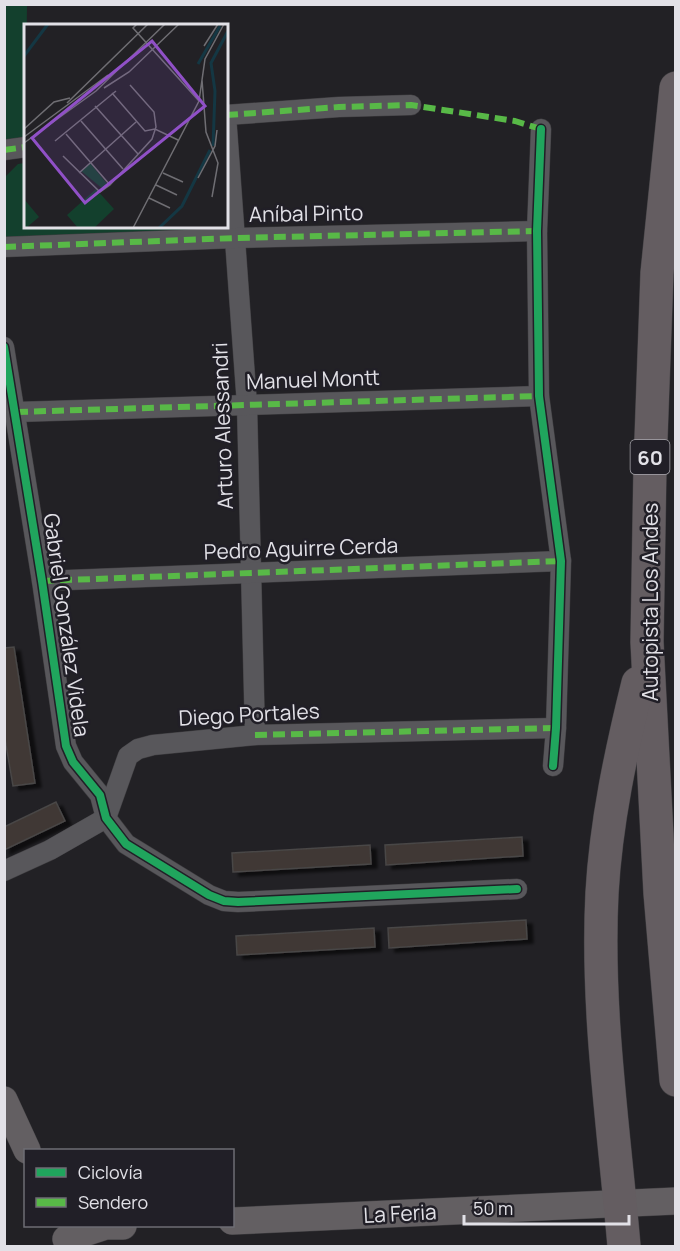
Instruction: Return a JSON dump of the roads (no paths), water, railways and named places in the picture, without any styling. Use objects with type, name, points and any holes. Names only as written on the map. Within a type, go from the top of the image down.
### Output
[{"type":"highway","name":"Autopista Los Andes","points":[[675,88],[657,273],[647,642],[660,893],[675,1080]]},
{"type":"highway","points":[[624,1246],[602,1003],[600,948],[602,892],[613,792],[647,642]]},
{"type":"main road","points":[[4,1100],[27,1149]]},
{"type":"main road","name":"La Feria","points":[[234,1221],[675,1201]]},
{"type":"main road","points":[[63,1239],[103,1227]]},
{"type":"street","points":[[228,115],[339,107],[411,105]]},
{"type":"street","points":[[541,129],[537,231],[539,396],[561,561],[553,766]]},
{"type":"street","name":"Arturo Alessandri","points":[[228,140],[247,405],[255,735]]},
{"type":"street","points":[[4,150],[24,147]]},
{"type":"street","name":"Aníbal Pinto","points":[[4,248],[236,238],[537,231]]},
{"type":"street","name":"Gabriel González Videla","points":[[4,347],[16,412],[66,746],[73,762],[100,795],[106,818],[126,844],[209,895],[224,901],[517,889]]},
{"type":"street","name":"Manuel Montt","points":[[16,412],[539,396]]},
{"type":"street","name":"Pedro Aguirre Cerda","points":[[42,581],[561,561]]},
{"type":"street","name":"Diego Portales","points":[[106,818],[128,756],[138,749],[153,745],[255,735],[556,728]]},
{"type":"street","points":[[4,871],[50,850],[106,818]]}]
